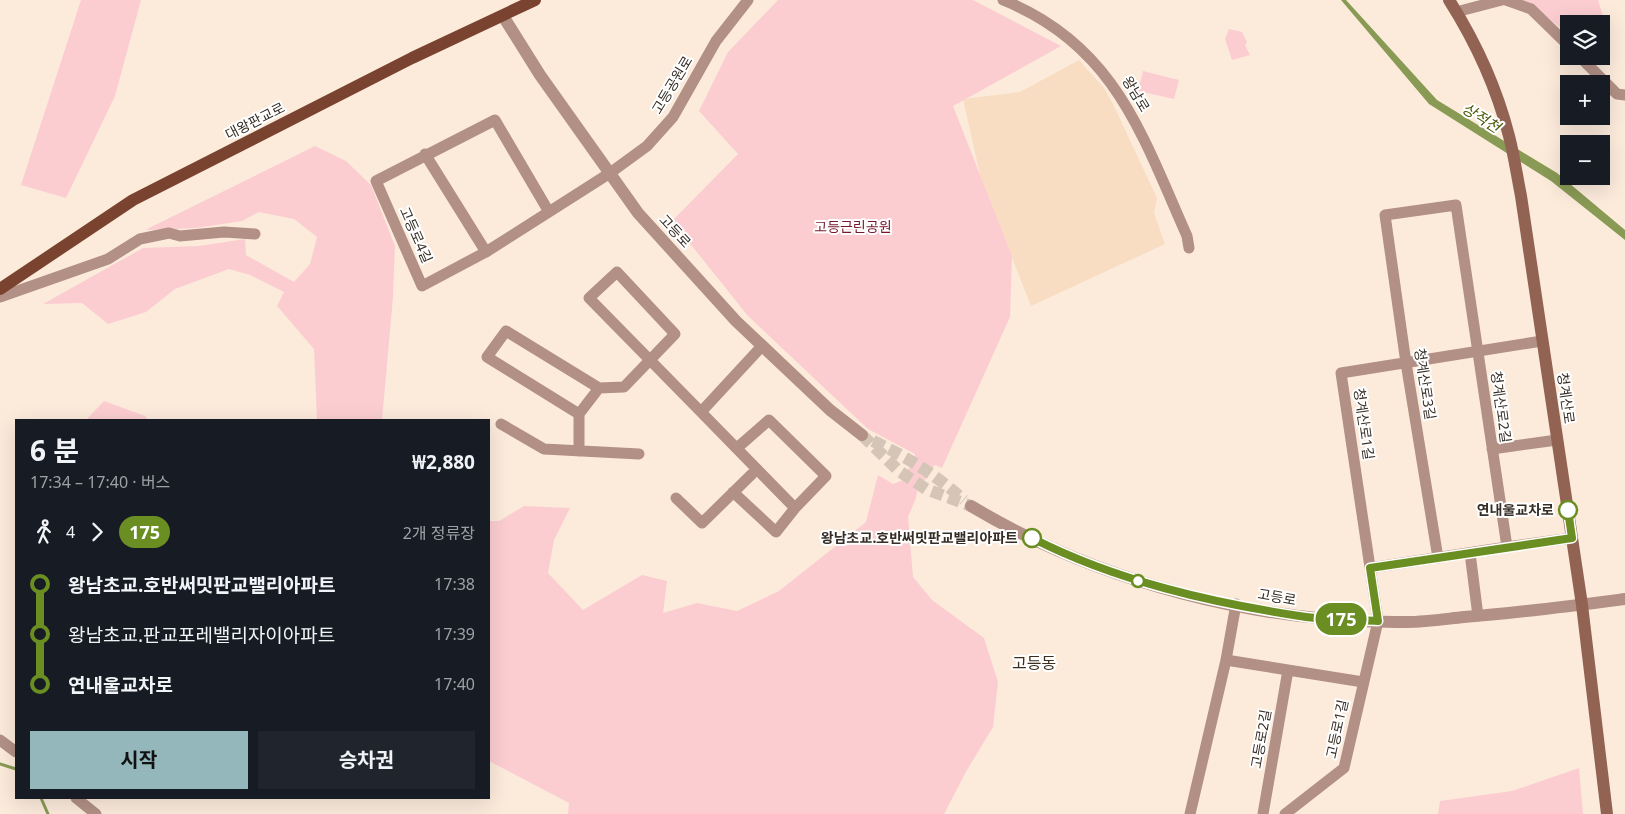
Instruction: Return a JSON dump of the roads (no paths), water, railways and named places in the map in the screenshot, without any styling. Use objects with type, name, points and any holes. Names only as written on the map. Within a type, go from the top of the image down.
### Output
[{"type":"main road","name":"대왕판교로","points":[[0,289],[133,200],[412,58],[535,0]]},
{"type":"main road","name":"청계산로","points":[[1449,0],[1466,27],[1493,90],[1509,136],[1520,196],[1582,605],[1607,814]]},
{"type":"street","name":"고등공원로","points":[[610,173],[647,146],[673,117],[716,41],[748,0]]},
{"type":"street","name":"왕남로","points":[[1003,0],[1058,29],[1106,74],[1131,112],[1187,236],[1190,248]]},
{"type":"street","points":[[1456,12],[1502,0]]},
{"type":"street","points":[[1506,0],[1531,9],[1560,37]]},
{"type":"street","name":"고등로","points":[[503,16],[540,75],[638,213],[736,321],[830,410],[862,435]]},
{"type":"street","points":[[1588,65],[1617,94],[1625,95]]},
{"type":"street","name":"고등로4길","points":[[549,212],[495,120],[425,154],[376,181],[422,286],[486,252],[549,212],[610,173]]},
{"type":"street","points":[[425,154],[486,252]]},
{"type":"street","name":"청계산로2길","points":[[1385,214],[1456,205],[1506,547]]},
{"type":"street","name":"청계산로3길","points":[[1385,214],[1406,363],[1438,558]]},
{"type":"street","points":[[0,297],[108,260],[140,239],[169,233],[180,236],[224,232],[255,234]]},
{"type":"street","points":[[579,414],[487,356],[506,332],[599,388],[624,387],[650,360],[675,334],[617,272],[589,298],[650,360],[701,412],[737,448],[795,508]]},
{"type":"street","name":"청계산로1길","points":[[1378,621],[1341,373],[1542,341]]},
{"type":"street","points":[[701,412],[762,346]]},
{"type":"street","points":[[579,451],[579,414],[599,388]]},
{"type":"street","points":[[733,492],[776,532],[795,508],[826,476],[769,420],[737,448]]},
{"type":"street","points":[[501,424],[544,449],[639,454]]},
{"type":"street","points":[[1492,449],[1557,440]]},
{"type":"street","points":[[676,498],[702,523],[752,474]]},
{"type":"street","name":"고등로","points":[[971,506],[1062,553],[1146,584],[1236,604],[1307,617],[1408,622],[1625,599]]},
{"type":"street","points":[[1370,568],[1572,538]]},
{"type":"street","points":[[1470,553],[1478,616]]},
{"type":"street","points":[[1190,814],[1226,660],[1236,604]]},
{"type":"street","name":"고등로1길","points":[[1285,814],[1344,768],[1378,621]]},
{"type":"street","name":"고등로1길","points":[[1226,660],[1363,682]]},
{"type":"street","name":"고등로2길","points":[[1263,814],[1288,670]]},
{"type":"street","points":[[0,740],[15,751]]},
{"type":"street","points":[[77,799],[96,814]]},
{"type":"waterway","points":[[0,764],[15,769]]},
{"type":"waterway","points":[[41,799],[48,814]]},
{"type":"tunnel","points":[[862,435],[899,471],[926,489],[971,506]]},
{"type":"tunnel","points":[[873,441],[921,467],[964,500]]},
{"type":"place","name":"연내울교차로","points":[[1568,510]]},
{"type":"place","name":"왕남초교.호반써밋판교밸리아파트","points":[[1032,538]]},
{"type":"district","name":"고등동","points":[[1034,663]]},
{"type":"water label","name":"상적천","points":[[1481,118]]},
{"type":"park label","name":"고등근린공원","points":[[853,227]]}]
